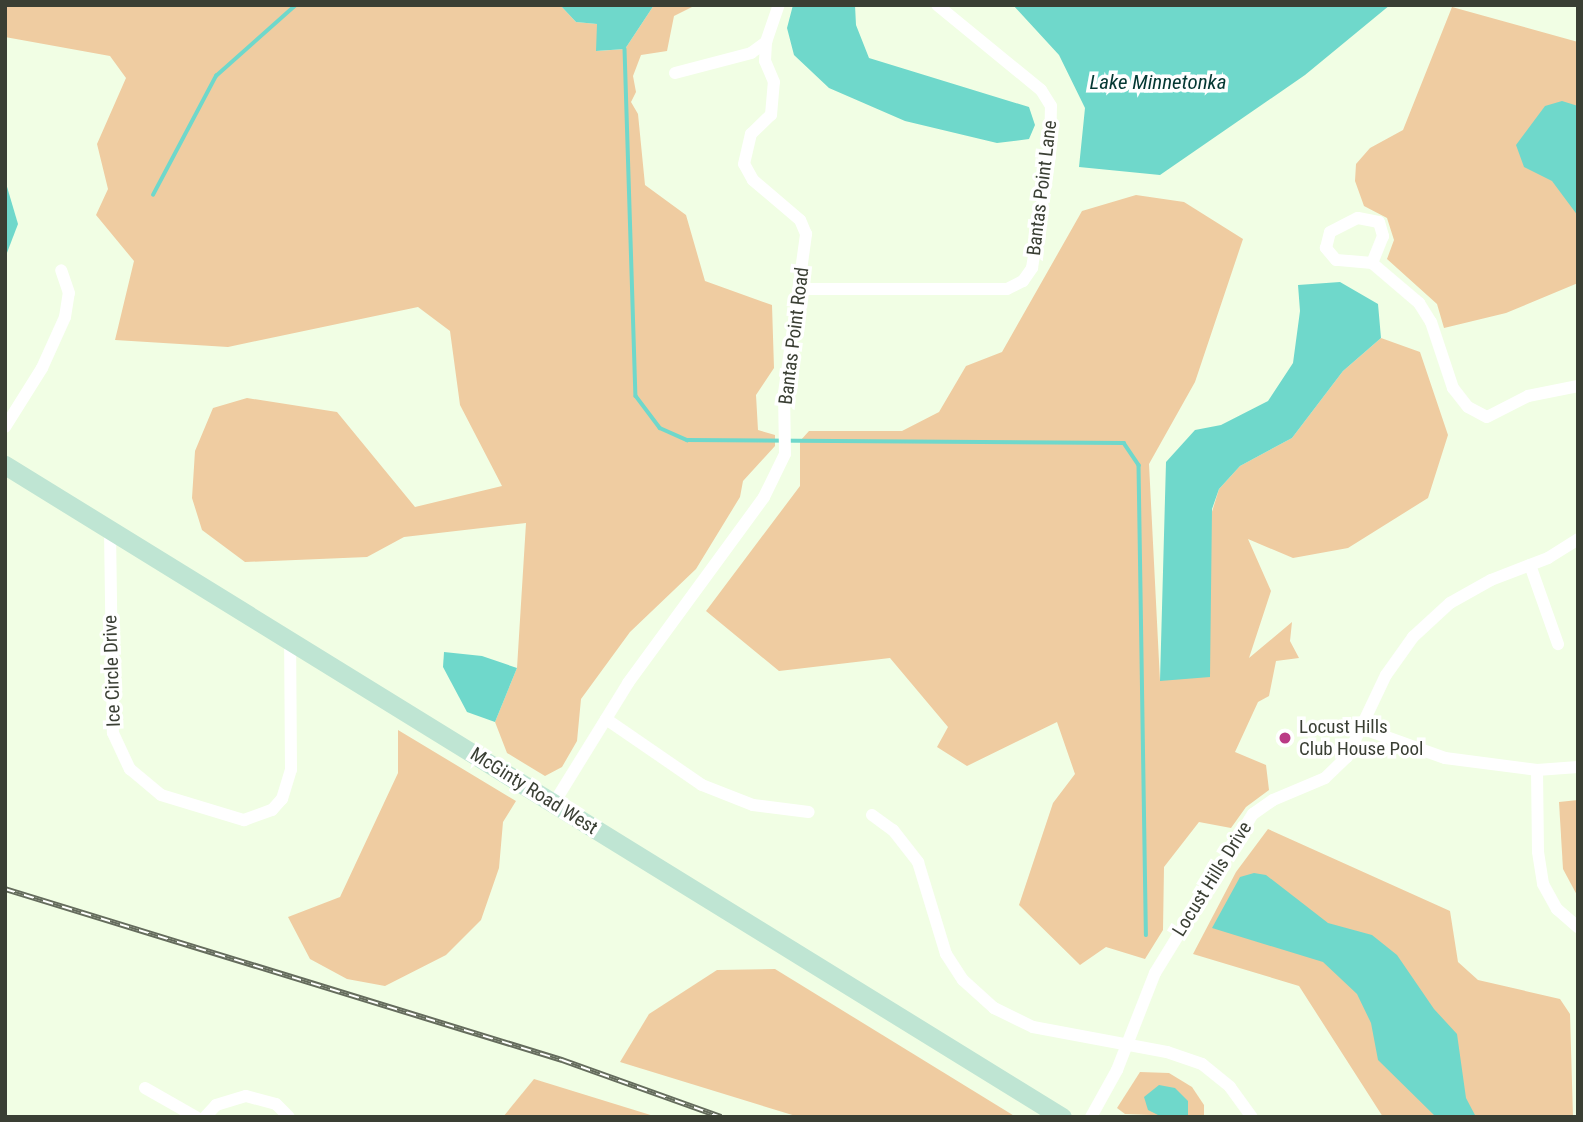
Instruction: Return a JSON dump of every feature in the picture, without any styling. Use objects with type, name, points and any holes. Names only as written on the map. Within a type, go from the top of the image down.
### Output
[{"type":"main road","name":"McGinty Road West","points":[[5,465],[1062,1117]]},
{"type":"street","name":"Bantas Point Road","points":[[554,803],[606,719],[764,497],[785,454],[784,393],[801,289],[806,234],[800,220],[752,180],[744,164],[745,146],[771,115],[773,102],[766,42],[779,5]]},
{"type":"street","name":"Bantas Point Lane","points":[[801,289],[1006,289],[1023,281],[1032,268],[1049,156],[1051,106],[1041,90],[937,5]]},
{"type":"street","points":[[675,73],[751,53],[766,42]]},
{"type":"street","points":[[1372,262],[1383,236],[1379,222],[1358,218],[1330,232],[1326,248],[1336,260],[1372,262],[1419,303],[1432,322],[1444,368],[1468,407],[1487,417],[1528,396],[1578,386]]},
{"type":"street","points":[[5,427],[42,368],[65,317],[69,293],[61,270]]},
{"type":"street","name":"Ice Circle Drive","points":[[110,529],[113,733],[130,769],[161,795],[244,820],[272,810],[282,799],[291,770],[290,640]]},
{"type":"street","name":"Locust Hills Drive","points":[[1091,1117],[1117,1070],[1124,1045],[1155,972],[1239,832],[1253,814],[1273,800],[1325,778],[1347,757],[1364,729],[1386,675],[1413,637],[1450,603],[1578,539]]},
{"type":"street","points":[[1530,565],[1559,644]]},
{"type":"street","points":[[606,719],[702,785],[753,805],[809,812]]},
{"type":"street","points":[[1364,729],[1446,758],[1537,770],[1578,767]]},
{"type":"street","points":[[1537,770],[1538,852],[1543,884],[1557,909],[1578,927]]},
{"type":"street","points":[[872,814],[892,830],[918,862],[946,954],[963,980],[993,1008],[1032,1027],[1167,1052],[1202,1064],[1230,1087],[1252,1117]]},
{"type":"street","points":[[145,1088],[196,1117]]},
{"type":"street","points":[[205,1117],[216,1105],[246,1096],[276,1104],[289,1117]]},
{"type":"shaded area","points":[[5,5],[560,5],[576,22],[597,24],[597,51],[625,49],[654,5],[696,5],[674,16],[667,51],[641,55],[633,76],[636,92],[631,102],[638,114],[645,185],[686,215],[705,281],[772,305],[774,368],[756,395],[758,430],[775,435],[775,446],[743,481],[740,497],[696,569],[630,632],[581,699],[577,741],[562,767],[545,776],[507,753],[495,722],[517,668],[526,523],[404,537],[367,557],[245,562],[202,530],[192,498],[195,451],[213,408],[247,398],[337,412],[415,507],[502,486],[460,405],[450,331],[418,307],[228,347],[115,340],[134,261],[96,215],[108,189],[97,144],[126,78],[110,56],[5,37]]},
{"type":"shaded area","points":[[1452,7],[1578,42],[1578,283],[1506,313],[1444,328],[1437,304],[1387,259],[1394,240],[1387,218],[1364,206],[1355,181],[1356,164],[1370,148],[1403,130]]},
{"type":"shaded area","points":[[1136,195],[1184,202],[1243,239],[1195,382],[1149,464],[1160,681],[1219,489],[1240,466],[1292,438],[1343,371],[1381,338],[1420,352],[1448,435],[1428,498],[1348,548],[1293,558],[1248,539],[1271,591],[1249,658],[1292,622],[1290,641],[1299,658],[1276,661],[1269,696],[1258,702],[1235,752],[1266,765],[1269,790],[1246,807],[1231,828],[1199,822],[1164,867],[1163,930],[1145,959],[1106,947],[1080,965],[1019,905],[1053,803],[1075,774],[1057,722],[967,766],[937,747],[948,727],[890,658],[779,671],[706,611],[800,486],[800,441],[809,431],[902,431],[939,412],[966,366],[1002,352],[1082,211]]},
{"type":"shaded area","points":[[398,730],[516,801],[503,822],[499,868],[481,920],[446,955],[385,986],[347,979],[310,959],[288,917],[340,897],[398,773]]},
{"type":"shaded area","points":[[1578,800],[1578,897],[1563,869],[1559,802]]},
{"type":"shaded area","points":[[1268,829],[1450,911],[1458,962],[1478,980],[1560,999],[1570,1014],[1573,1117],[1383,1117],[1299,986],[1193,954],[1236,872]]},
{"type":"shaded area","points":[[775,969],[1016,1117],[799,1117],[620,1062],[649,1014],[717,970]]},
{"type":"shaded area","points":[[1140,1072],[1169,1073],[1192,1087],[1204,1105],[1204,1117],[1125,1114],[1117,1108]]},
{"type":"shaded area","points":[[534,1079],[657,1117],[503,1117]]},
{"type":"water","points":[[560,5],[654,5],[625,49],[596,51],[597,24],[576,22]]},
{"type":"water","points":[[793,5],[855,5],[856,25],[869,58],[1029,107],[1035,125],[1029,139],[997,143],[905,121],[829,88],[794,55],[787,28]]},
{"type":"water","name":"Lake Minnetonka","points":[[1013,5],[1390,5],[1305,75],[1160,175],[1079,167],[1085,108],[1059,55]]},
{"type":"water","points":[[1562,101],[1578,106],[1578,216],[1552,181],[1524,167],[1516,145],[1545,106]]},
{"type":"water","points":[[5,180],[18,224],[5,258]]},
{"type":"water","points":[[1340,282],[1378,304],[1381,338],[1343,371],[1292,438],[1240,466],[1219,489],[1212,509],[1210,677],[1160,681],[1166,462],[1195,430],[1221,425],[1268,401],[1293,363],[1300,311],[1298,285]]},
{"type":"water","points":[[444,652],[482,656],[517,668],[495,722],[467,712],[443,667]]},
{"type":"water","points":[[1254,873],[1266,875],[1328,923],[1372,935],[1397,955],[1434,1009],[1457,1034],[1466,1098],[1476,1117],[1436,1117],[1378,1060],[1371,1023],[1357,994],[1323,962],[1212,928],[1240,877]]},
{"type":"water","points":[[1159,1085],[1175,1088],[1188,1101],[1188,1117],[1162,1117],[1148,1110],[1144,1097]]},
{"type":"waterway","points":[[153,195],[216,76],[296,5]]},
{"type":"waterway","points":[[625,49],[636,396],[660,428],[687,440],[1124,443],[1139,465],[1146,935]]},
{"type":"railway","points":[[5,889],[562,1060],[721,1117]]},
{"type":"place","name":"Locust Hills Club House Pool","points":[[1285,738]]}]
